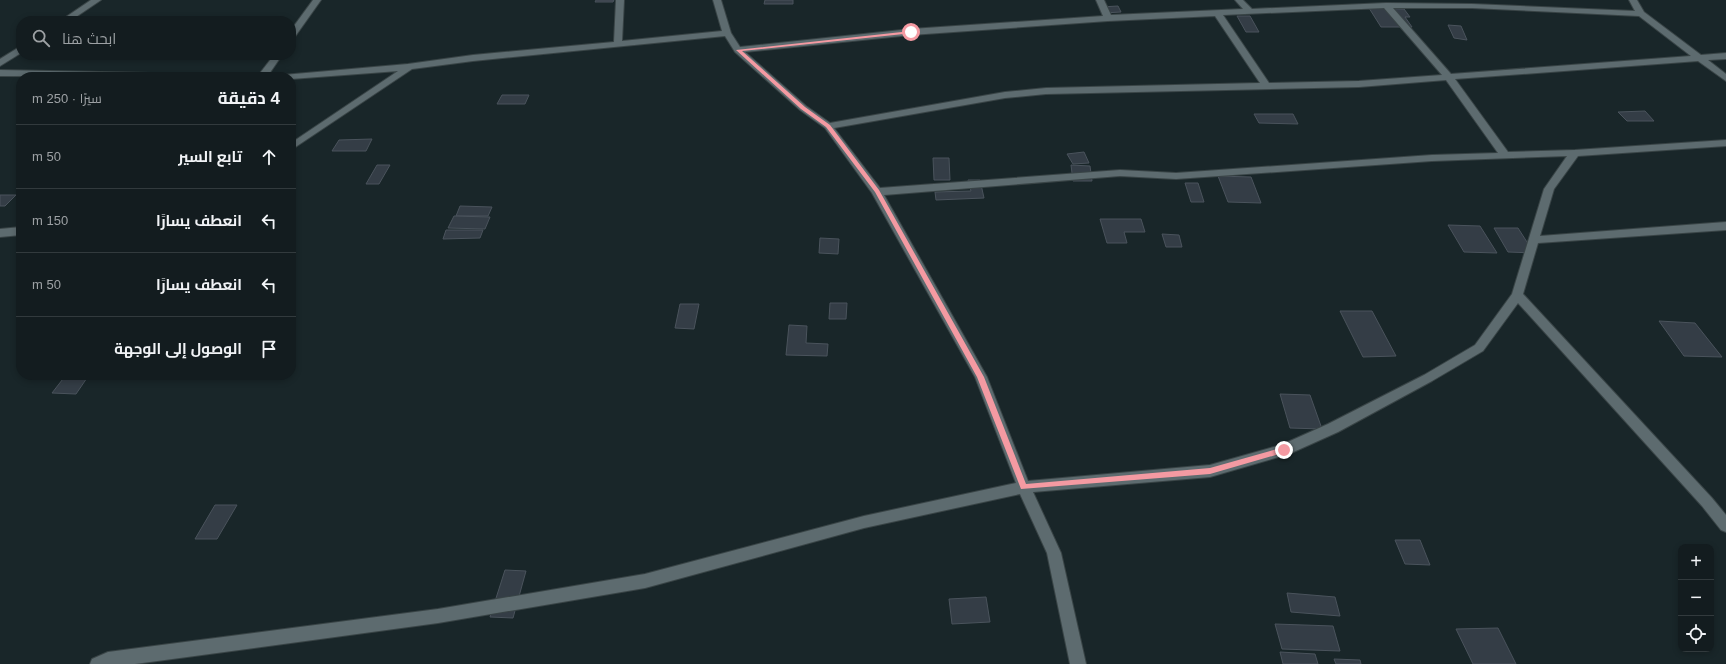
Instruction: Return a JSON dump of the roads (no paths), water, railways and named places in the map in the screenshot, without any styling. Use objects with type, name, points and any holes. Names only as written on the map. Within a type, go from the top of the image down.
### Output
[{"type":"street","points":[[72,16],[96,0]]},
{"type":"street","points":[[296,29],[317,0]]},
{"type":"street","points":[[618,42],[620,0]]},
{"type":"street","points":[[716,0],[727,33],[738,50],[803,108],[828,126],[877,192],[981,377],[1024,487],[1054,553],[1078,664]]},
{"type":"street","points":[[1100,0],[1108,18]]},
{"type":"street","points":[[1239,0],[1250,12]]},
{"type":"street","points":[[1323,0],[1330,8]]},
{"type":"street","points":[[1633,0],[1641,14],[1726,78]]},
{"type":"street","points":[[738,50],[911,32],[1108,18],[1386,5],[1437,3],[1641,14]]},
{"type":"street","points":[[1386,5],[1449,78],[1506,156]]},
{"type":"street","points":[[1218,14],[1267,87]]},
{"type":"street","points":[[296,76],[409,67],[473,58],[618,42],[727,33]]},
{"type":"street","points":[[0,62],[16,52]]},
{"type":"street","points":[[828,126],[1005,96],[1046,91],[1359,84],[1726,56]]},
{"type":"street","points":[[266,72],[274,60]]},
{"type":"street","points":[[296,144],[409,67]]},
{"type":"street","points":[[0,73],[16,73]]},
{"type":"street","points":[[877,192],[1120,173],[1176,176],[1432,158],[1575,153],[1726,143]]},
{"type":"street","points":[[98,664],[108,660],[438,616],[645,581],[864,522],[1024,487],[1210,471],[1284,450],[1333,428],[1428,378],[1479,348],[1517,295],[1549,189],[1575,153]]},
{"type":"street","points":[[1534,240],[1726,226]]},
{"type":"street","points":[[0,233],[16,232]]},
{"type":"street","points":[[1517,295],[1707,502],[1726,526]]}]
